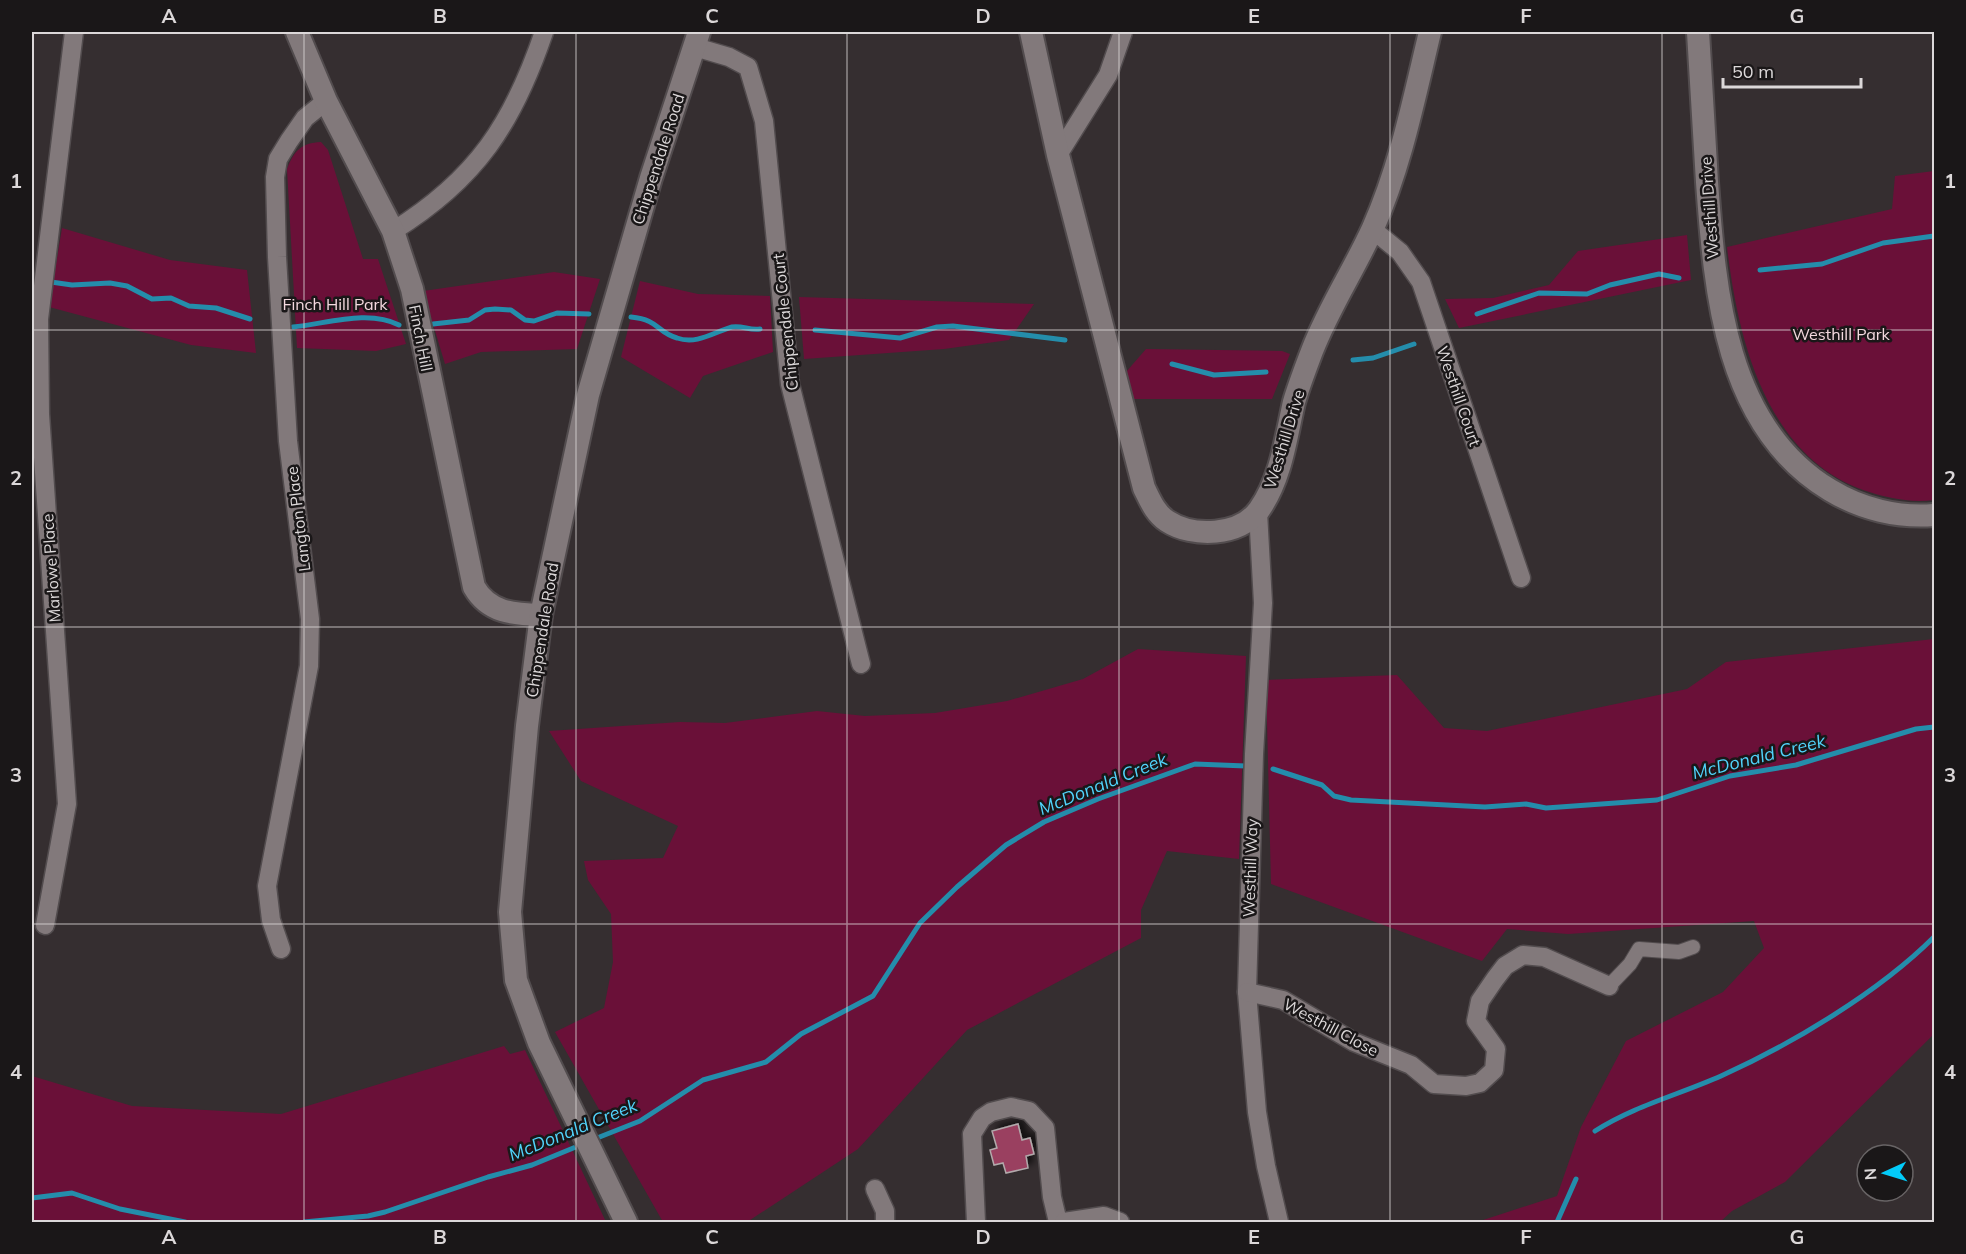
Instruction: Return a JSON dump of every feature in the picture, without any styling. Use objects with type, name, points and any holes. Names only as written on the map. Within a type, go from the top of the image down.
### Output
[{"type":"street","name":"Marlowe Place","points":[[45,925],[67,804],[40,414],[39,319],[75,32]]},
{"type":"street","name":"Finch Hill","points":[[297,32],[326,101],[393,231],[412,290],[474,587],[484,601],[496,609],[513,614],[541,615]]},
{"type":"street","points":[[393,231],[442,197],[474,165],[502,130],[523,90],[544,32]]},
{"type":"street","name":"Westhill Drive","points":[[1031,32],[1058,155],[1138,470],[1153,507],[1167,521],[1190,530],[1217,532],[1231,529],[1258,512],[1273,486],[1295,399],[1312,350],[1333,301],[1372,229],[1401,150],[1430,32]]},
{"type":"street","points":[[1058,155],[1108,75],[1122,32]]},
{"type":"street","name":"Westhill Drive","points":[[1698,32],[1716,289],[1729,346],[1750,400],[1781,449],[1792,462],[1821,485],[1851,502],[1878,510],[1909,516],[1935,515]]},
{"type":"street","name":"Chippendale Road","points":[[626,1222],[539,1043],[516,980],[510,912],[527,726],[541,615],[588,395],[651,178],[697,39]]},
{"type":"street","name":"Chippendale Court","points":[[697,39],[748,67],[756,89],[765,132],[790,384],[861,664]]},
{"type":"street","name":"Langton Place","points":[[281,949],[271,920],[267,886],[309,666],[310,619],[288,441],[275,177],[278,159],[300,125],[326,101]]},
{"type":"street","name":"Westhill Court","points":[[1372,229],[1400,252],[1421,282],[1521,578]]},
{"type":"street","name":"Westhill Way","points":[[1258,512],[1263,603],[1254,754],[1247,992],[1257,1112],[1279,1222]]},
{"type":"street","points":[[1609,986],[1630,964],[1639,949],[1679,952],[1693,948]]},
{"type":"street","name":"Westhill Close","points":[[1247,992],[1268,995],[1291,1004],[1354,1042],[1411,1065],[1434,1084],[1466,1086],[1480,1083],[1494,1070],[1496,1049],[1476,1021],[1480,1001],[1505,966],[1524,955],[1544,957],[1609,986]]},
{"type":"street","points":[[976,1222],[972,1134],[982,1118],[992,1112],[1011,1107],[1029,1110],[1046,1128],[1050,1187],[1058,1222]]},
{"type":"street","points":[[875,1189],[885,1211],[885,1222]]},
{"type":"street","points":[[1064,1222],[1104,1216],[1120,1222]]},
{"type":"green space","name":"Finch Hill Park","points":[[321,142],[328,150],[363,259],[378,259],[406,344],[376,351],[297,348],[287,169],[292,157],[299,149],[308,144]]},
{"type":"green space","name":"Westhill Park","points":[[1934,171],[1934,500],[1925,501],[1889,497],[1863,490],[1829,473],[1802,450],[1780,422],[1762,390],[1749,355],[1739,319],[1727,247],[1892,209],[1895,176]]},
{"type":"green space","points":[[62,228],[170,260],[247,270],[256,353],[191,345],[49,307]]},
{"type":"green space","points":[[1687,235],[1691,280],[1459,328],[1445,299],[1493,298],[1549,285],[1578,251]]},
{"type":"green space","points":[[554,272],[600,279],[577,349],[481,352],[445,364],[423,291]]},
{"type":"green space","points":[[640,281],[698,294],[770,296],[773,352],[703,376],[690,398],[621,357]]},
{"type":"green space","points":[[799,297],[1034,304],[1009,340],[944,349],[804,359]]},
{"type":"green space","points":[[1146,349],[1282,351],[1290,354],[1272,399],[1133,399],[1126,372]]},
{"type":"green space","points":[[1934,639],[1934,1034],[1785,1182],[1732,1211],[1720,1222],[1477,1222],[1557,1196],[1581,1127],[1626,1041],[1723,992],[1764,948],[1754,921],[1568,934],[1507,929],[1482,961],[1271,884],[1266,680],[1397,675],[1444,728],[1487,731],[1687,689],[1726,662]]},
{"type":"green space","points":[[1138,649],[1246,656],[1239,859],[1167,851],[1141,910],[1141,938],[967,1030],[858,1149],[747,1222],[663,1222],[555,1032],[604,1008],[613,962],[611,914],[588,880],[584,861],[663,858],[678,826],[581,781],[549,731],[680,722],[725,723],[817,711],[865,716],[935,713],[1007,701],[1083,679]]},
{"type":"green space","points":[[504,1046],[510,1054],[525,1050],[606,1222],[32,1222],[32,1076],[132,1106],[281,1114]]},
{"type":"building","points":[[1018,1124],[1022,1140],[1030,1138],[1034,1154],[1026,1156],[1028,1168],[1006,1173],[1003,1163],[994,1165],[990,1150],[997,1148],[992,1131]]},
{"type":"waterway","points":[[1760,270],[1822,264],[1883,243],[1934,236]]},
{"type":"waterway","points":[[1477,314],[1539,293],[1587,294],[1610,285],[1659,274],[1679,278]]},
{"type":"waterway","points":[[51,282],[72,285],[110,283],[127,286],[152,299],[171,298],[189,306],[216,308],[250,319]]},
{"type":"waterway","points":[[433,324],[469,320],[485,310],[495,309],[511,310],[525,320],[534,321],[557,313],[589,314]]},
{"type":"waterway","points":[[631,317],[653,323],[665,333],[684,340],[698,339],[732,327],[760,329]]},
{"type":"waterway","points":[[293,327],[361,318],[387,320],[399,325]]},
{"type":"waterway","points":[[815,330],[900,338],[937,327],[953,326],[1065,340]]},
{"type":"waterway","points":[[1353,360],[1373,358],[1414,344]]},
{"type":"waterway","points":[[1172,364],[1214,375],[1266,372]]},
{"type":"waterway","name":"McDonald Creek","points":[[1273,769],[1322,785],[1334,796],[1351,800],[1485,807],[1526,804],[1546,808],[1657,800],[1730,776],[1796,765],[1916,729],[1934,727]]},
{"type":"waterway","name":"McDonald Creek","points":[[592,1140],[640,1121],[703,1080],[766,1062],[801,1034],[873,996],[920,923],[957,887],[1006,845],[1044,822],[1098,799],[1195,764],[1246,766]]},
{"type":"waterway","points":[[1595,1131],[1610,1122],[1721,1076],[1776,1049],[1861,997],[1934,937]]},
{"type":"waterway","name":"McDonald Creek","points":[[304,1222],[368,1216],[385,1212],[488,1177],[532,1165],[583,1144]]},
{"type":"waterway","points":[[1557,1222],[1576,1179]]},
{"type":"waterway","name":"McDonald Creek","points":[[32,1198],[72,1193],[120,1209],[185,1222]]}]
